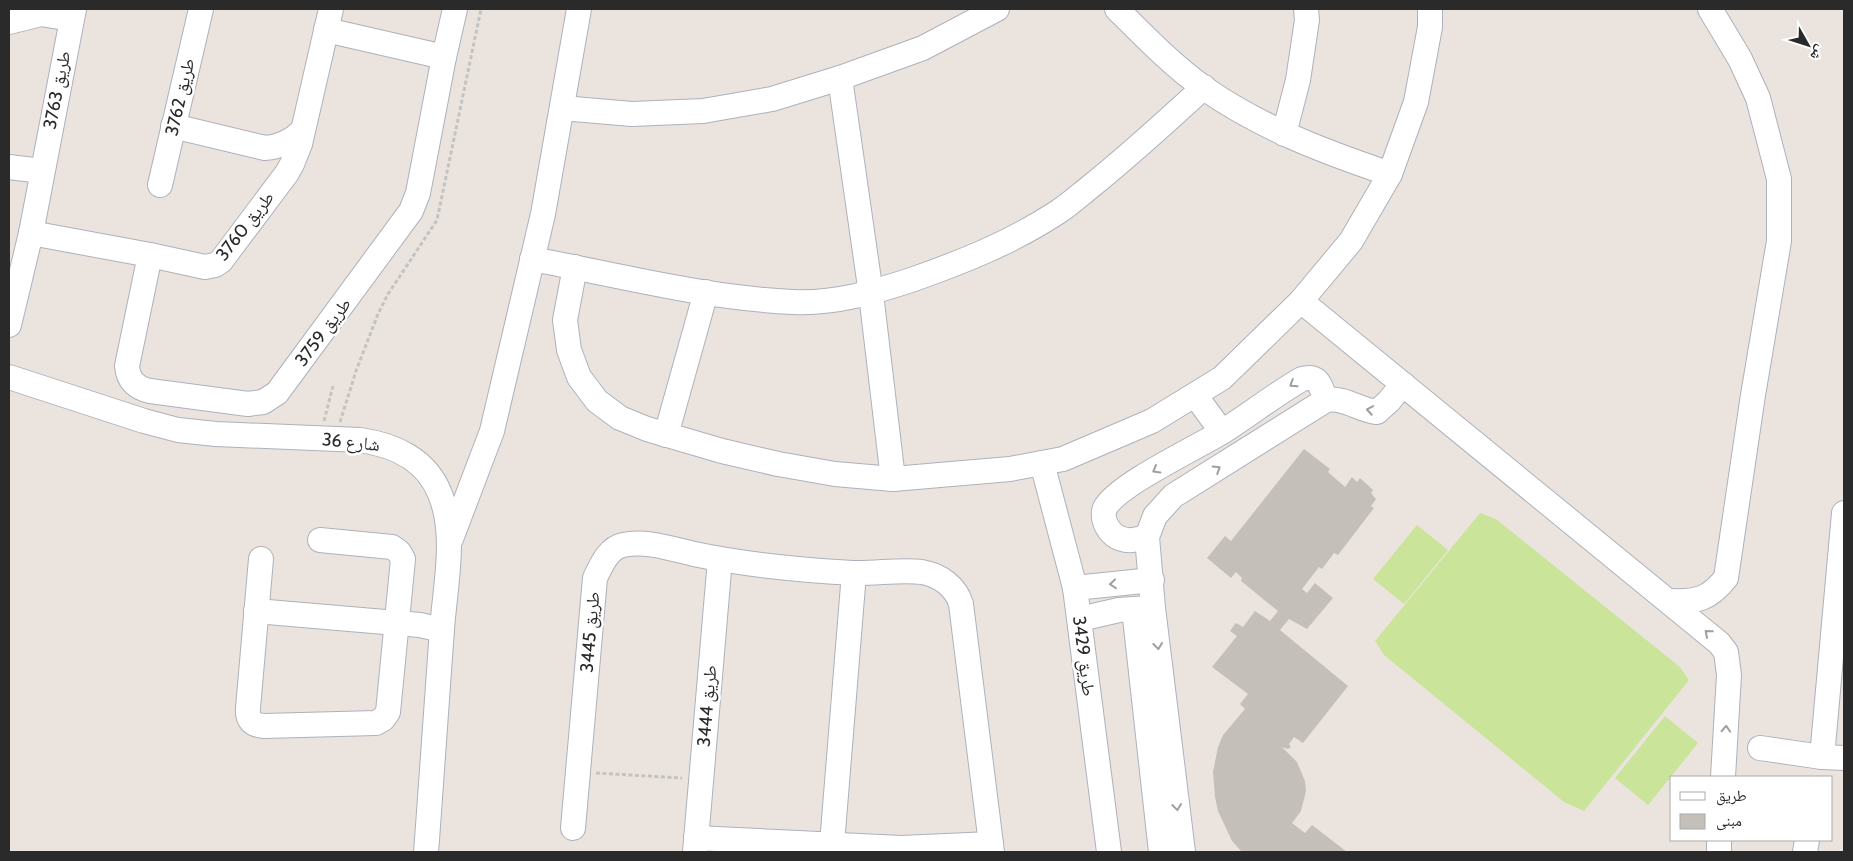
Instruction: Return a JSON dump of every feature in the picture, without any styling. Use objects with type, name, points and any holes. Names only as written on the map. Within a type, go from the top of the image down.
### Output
[{"type":"street","name":"طريق 3762","points":[[160,185],[200,9]]},
{"type":"street","name":"طريق 3759","points":[[150,255],[127,366],[127,371],[132,381],[137,386],[150,391],[241,403],[255,404],[270,398],[283,386],[411,211],[418,193],[455,9]]},
{"type":"street","points":[[448,548],[492,431],[544,214],[578,9]]},
{"type":"street","points":[[562,108],[632,114],[703,111],[772,99],[840,78],[923,48],[997,9]]},
{"type":"street","points":[[1117,9],[1154,46],[1204,88],[1243,112],[1284,134],[1334,155],[1390,174]]},
{"type":"street","points":[[1284,134],[1298,80],[1307,20],[1306,9]]},
{"type":"street","points":[[575,267],[565,320],[568,350],[579,377],[597,401],[620,418],[666,435],[778,464],[835,474],[893,479],[1010,470],[1063,459],[1152,421],[1222,378],[1301,301],[1351,241],[1390,174],[1416,102],[1430,27],[1430,9]]},
{"type":"street","points":[[1670,601],[1686,602],[1700,598],[1714,592],[1726,578],[1753,395],[1779,241],[1779,179],[1758,98],[1740,59],[1710,9]]},
{"type":"street","points":[[9,22],[41,14],[72,14]]},
{"type":"street","name":"طريق 3763","points":[[9,325],[31,234],[72,14]]},
{"type":"street","points":[[329,20],[444,57]]},
{"type":"street","name":"طريق 3760","points":[[31,234],[150,255],[200,266],[215,265],[221,261],[281,180],[294,159],[329,20]]},
{"type":"street","points":[[840,78],[871,294],[893,479]]},
{"type":"street","points":[[532,259],[706,292],[794,302],[830,301],[871,294],[1000,246],[1059,212],[1112,169],[1204,88]]},
{"type":"street","points":[[174,126],[265,148],[274,148],[289,142],[302,131]]},
{"type":"street","points":[[265,148],[277,161],[281,180]]},
{"type":"street","points":[[9,167],[42,171]]},
{"type":"street","points":[[666,435],[706,292]]},
{"type":"street","points":[[1301,301],[1719,643],[1726,652],[1729,675],[1723,776]]},
{"type":"street","name":"شارع 36","points":[[9,377],[144,421],[178,430],[216,434],[376,442],[412,457],[430,475],[441,495],[449,527],[438,720],[426,852]]},
{"type":"street","points":[[1147,538],[1130,541],[1122,540],[1109,529],[1103,516],[1104,510],[1118,492],[1222,432],[1302,379],[1315,378],[1326,400]]},
{"type":"street","points":[[1161,852],[1144,608],[1152,580],[1147,538],[1155,516],[1173,496],[1326,400],[1342,400],[1368,411],[1377,412],[1389,402],[1403,384]]},
{"type":"street","points":[[1195,395],[1222,432]]},
{"type":"street","name":"طريق 3429","points":[[1042,463],[1075,588],[1109,852]]},
{"type":"street","points":[[1760,748],[1831,763],[1844,513]]},
{"type":"street","points":[[261,558],[247,715],[250,722],[256,726],[376,723],[388,712],[402,559],[399,552],[392,547],[320,540]]},
{"type":"street","name":"طريق 3445","points":[[573,828],[595,578],[602,562],[611,552],[620,545],[638,543],[760,565],[854,573],[922,572],[937,577],[951,586],[958,594],[961,604],[992,848]]},
{"type":"street","name":"طريق 3444","points":[[695,845],[720,559]]},
{"type":"street","points":[[832,844],[854,573]]},
{"type":"street","points":[[1075,588],[1152,580]]},
{"type":"street","points":[[1080,619],[1144,608]]},
{"type":"street","points":[[1144,608],[1183,852]]},
{"type":"street","points":[[256,611],[420,625],[442,630]]},
{"type":"street","points":[[695,845],[832,844],[901,848],[992,848]]},
{"type":"path","points":[[320,438],[333,386]]},
{"type":"path","points":[[578,772],[700,779]]},
{"type":"green space","points":[[1480,513],[1496,519],[1680,667],[1689,680],[1584,811],[1564,802],[1384,655],[1375,641]]},
{"type":"green space","points":[[1417,525],[1448,550],[1404,604],[1373,579]]},
{"type":"green space","points":[[1665,716],[1698,743],[1648,805],[1615,778]]},
{"type":"building","points":[[1304,449],[1330,469],[1328,472],[1345,487],[1352,477],[1357,482],[1360,478],[1373,490],[1371,493],[1376,499],[1371,506],[1374,508],[1338,555],[1334,553],[1322,569],[1319,567],[1302,589],[1307,593],[1315,583],[1333,598],[1307,629],[1289,619],[1280,630],[1348,686],[1303,743],[1294,737],[1289,744],[1291,747],[1288,749],[1282,747],[1297,762],[1305,781],[1306,791],[1301,811],[1292,823],[1305,833],[1312,825],[1347,852],[1242,852],[1232,841],[1218,811],[1213,772],[1218,747],[1223,735],[1245,709],[1240,704],[1248,694],[1212,667],[1237,636],[1230,631],[1236,623],[1243,627],[1255,611],[1270,621],[1278,611],[1241,581],[1242,578],[1236,572],[1231,578],[1207,558],[1225,536],[1231,541]]}]
